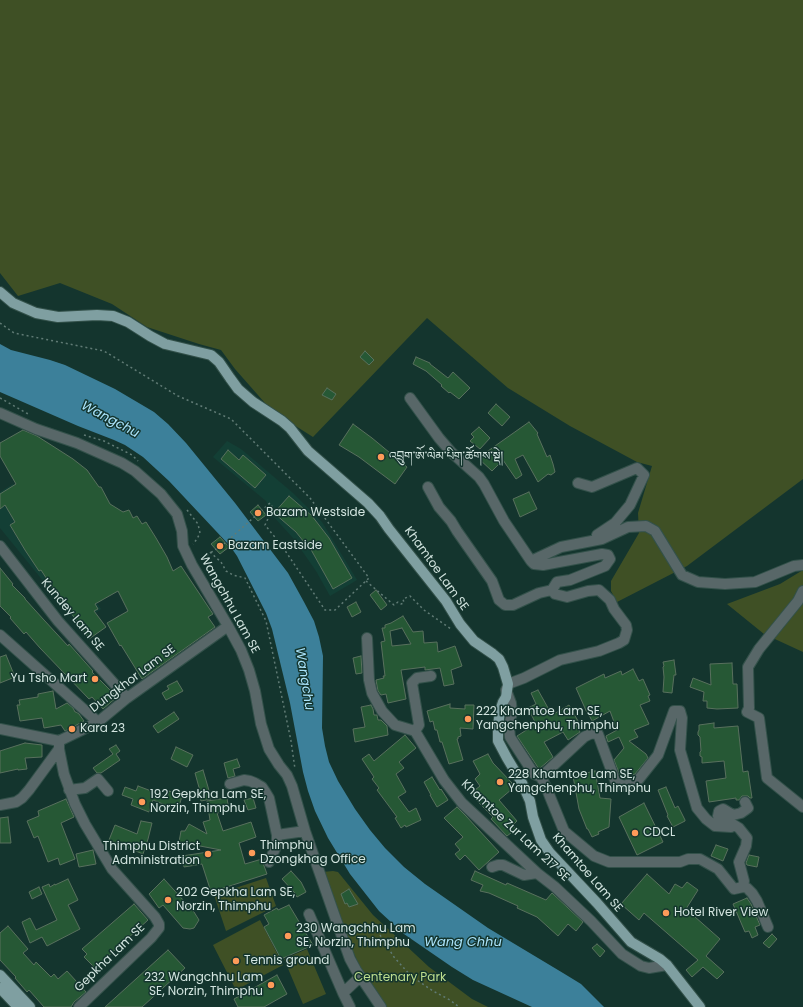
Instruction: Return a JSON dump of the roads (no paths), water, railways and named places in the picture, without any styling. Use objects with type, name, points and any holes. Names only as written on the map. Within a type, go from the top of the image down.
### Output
[{"type":"main road","name":"Khamtoe Lam SE","points":[[0,292],[13,302],[36,313],[58,318],[97,315],[113,316],[128,322],[165,344],[211,355],[219,362],[238,389],[253,402],[290,428],[308,451],[368,503],[380,516],[446,601],[460,624],[474,641],[499,659],[503,667],[507,687],[506,697],[500,711],[498,741],[522,783],[530,801],[533,817],[541,840],[550,853],[597,903],[630,942],[660,959],[667,965],[700,1007]]},
{"type":"main road","points":[[0,975],[30,1007]]},
{"type":"main road","points":[[0,988],[18,1007]]},
{"type":"street","points":[[410,398],[451,452],[479,477],[504,521],[534,564],[543,565],[602,554],[608,555],[610,559],[605,566],[570,580],[557,582],[552,590],[538,593],[513,605],[505,605],[499,600],[492,581],[451,521],[439,507],[428,487]]},
{"type":"street","name":"Wangchhu Lam SE","points":[[0,413],[36,429],[77,442],[122,463],[135,471],[161,494],[177,514],[182,531],[183,546],[192,565],[241,650],[249,670],[255,691],[261,724],[269,749],[278,765],[287,775],[292,786],[305,831],[350,958],[360,977],[381,1007]]},
{"type":"street","points":[[578,483],[592,487],[637,468],[644,475],[630,506],[615,524],[588,541]]},
{"type":"street","points":[[531,561],[561,547],[602,539],[628,527],[646,526],[655,532],[682,574],[698,582],[726,584],[755,582],[794,566],[803,564]]},
{"type":"street","name":"Kundey Lam SE","points":[[0,546],[58,622],[127,698]]},
{"type":"street","points":[[552,590],[555,594],[567,597],[588,591],[599,590],[610,600],[614,609],[628,630],[624,640],[619,643],[599,651],[560,660],[507,687],[512,713],[509,726],[510,738],[534,774],[541,777],[564,831],[594,856],[609,862],[680,862],[688,859],[700,859],[718,868],[734,889],[743,887],[747,888],[757,901],[768,927]]},
{"type":"street","points":[[803,591],[798,601],[759,649],[748,667],[749,708],[747,712],[759,718],[767,778],[803,806]]},
{"type":"street","name":"Dungkhor Lam SE","points":[[59,745],[98,722],[127,698],[228,626]]},
{"type":"street","points":[[0,635],[98,722]]},
{"type":"street","points":[[367,638],[369,680],[372,693],[382,711],[395,725],[415,731],[419,725],[412,683],[418,678],[431,676]]},
{"type":"street","points":[[541,777],[584,737],[592,733],[598,734],[616,783],[625,786],[639,779],[658,755],[674,711],[680,711],[682,718],[680,750],[696,808],[715,826],[730,827],[732,823]]},
{"type":"street","points":[[0,729],[59,745],[22,798],[16,802],[0,804]]},
{"type":"street","name":"Khamtoe Zur Lam 217 SE","points":[[415,731],[444,780],[462,802],[537,873],[555,887],[591,921],[622,954],[641,966],[649,968],[667,965]]},
{"type":"street","name":"Gepkha Lam SE","points":[[59,745],[64,774],[69,790],[85,824],[112,869],[155,917],[159,924],[159,928],[152,938],[79,1007]]},
{"type":"street","points":[[69,790],[85,788],[98,779],[108,791]]},
{"type":"street","points":[[230,784],[244,780],[255,782],[262,787],[266,793],[277,835],[275,849],[269,862]]},
{"type":"street","points":[[743,887],[744,881],[739,862],[746,846],[747,838],[739,828],[718,816],[720,811],[723,809],[733,815],[741,813],[748,808],[745,802]]},
{"type":"street","points":[[277,835],[305,831]]},
{"type":"street","points":[[492,867],[503,865],[524,874],[537,873]]},
{"type":"street","points":[[309,914],[342,993],[350,1007]]},
{"type":"street","points":[[342,993],[360,977]]},
{"type":"water","name":"Wang Chhu","points":[[0,344],[11,350],[65,365],[115,389],[154,412],[186,443],[235,503],[288,573],[314,621],[323,656],[322,728],[329,762],[338,781],[370,830],[404,867],[425,884],[488,928],[581,984],[604,1007],[532,1007],[473,980],[452,967],[404,934],[379,911],[350,874],[328,838],[315,811],[303,772],[290,703],[272,629],[266,613],[237,556],[230,546],[169,481],[143,457],[125,445],[114,440],[0,392]]},
{"type":"place","name":"འབྲུག་ཨོ་ལིམ་པིག་ཚོགས་སྡེ།","points":[[381,457]]},
{"type":"place","name":"Bazam Westside","points":[[258,513]]},
{"type":"place","name":"Bazam Eastside","points":[[220,546]]},
{"type":"place","name":"Yu Tsho Mart","points":[[95,679]]},
{"type":"place","name":"222 Khamtoe Lam SE, Yangchenphu, Thimphu","points":[[468,719]]},
{"type":"place","name":"Kara 23","points":[[72,729]]},
{"type":"place","name":"228 Khamtoe Lam SE, Yangchenphu, Thimphu","points":[[500,782]]},
{"type":"place","name":"192 Gepkha Lam SE, Norzin, Thimphu","points":[[142,802]]},
{"type":"place","name":"CDCL","points":[[635,833]]},
{"type":"place","name":"Thimphu Dzongkhag Office","points":[[252,853]]},
{"type":"place","name":"Thimphu District Administration","points":[[208,854]]},
{"type":"place","name":"202 Gepkha Lam SE, Norzin, Thimphu","points":[[168,900]]},
{"type":"place","name":"Hotel River View","points":[[666,913]]},
{"type":"place","name":"230 Wangchhu Lam SE, Norzin, Thimphu","points":[[288,936]]},
{"type":"place","name":"Tennis ground","points":[[236,961]]},
{"type":"place","name":"232 Wangchhu Lam SE, Norzin, Thimphu","points":[[271,985]]},
{"type":"water label","name":"Wangchu","points":[[110,420]]},
{"type":"water label","name":"Wangchu","points":[[304,679]]},
{"type":"park label","name":"Centenary Park","points":[[400,978]]}]
